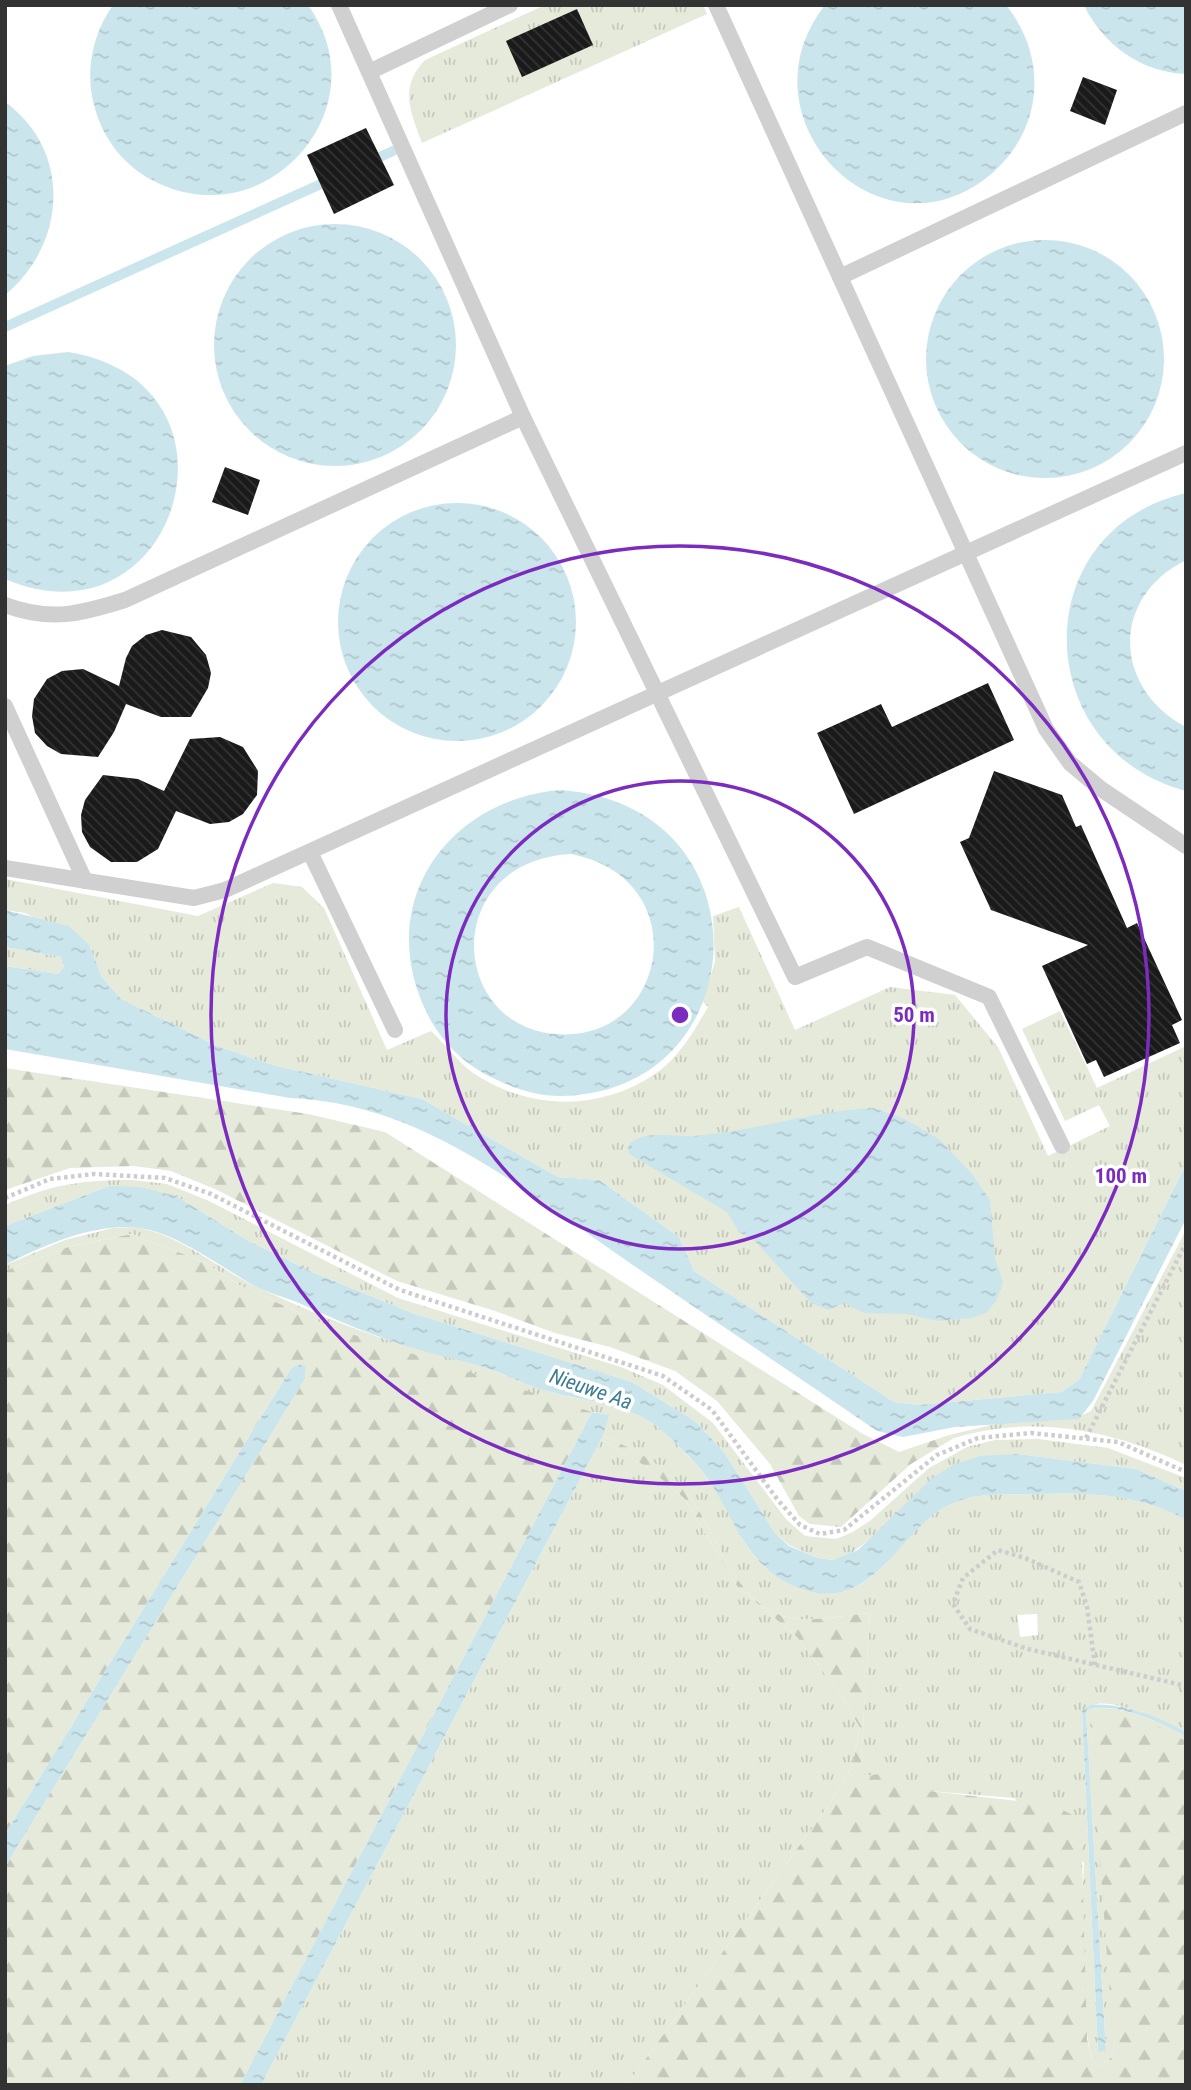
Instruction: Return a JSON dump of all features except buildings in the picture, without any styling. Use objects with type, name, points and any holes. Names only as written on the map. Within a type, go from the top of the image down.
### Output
[{"type":"lane","points":[[339,5],[523,417],[795,977],[867,947],[989,997],[1062,1146]]},
{"type":"lane","points":[[369,72],[510,5]]},
{"type":"lane","points":[[716,5],[1046,729],[1070,764],[1101,789],[1186,845]]},
{"type":"lane","points":[[840,277],[1186,113]]},
{"type":"lane","points":[[5,605],[31,614],[74,615],[125,600],[523,417]]},
{"type":"lane","points":[[5,868],[194,898],[225,890],[1186,453]]},
{"type":"lane","points":[[5,706],[85,881]]},
{"type":"lane","points":[[310,852],[395,1030]]},
{"type":"path","points":[[5,1198],[61,1178],[93,1174],[164,1178],[211,1194],[400,1290],[663,1376],[712,1410],[792,1517],[800,1525],[820,1534],[844,1530],[936,1455],[978,1438],[1031,1433],[1118,1442],[1186,1472]]},
{"type":"path","points":[[1086,1438],[1186,1243]]},
{"type":"path","points":[[1095,1665],[1087,1607],[1079,1582],[1026,1558],[998,1550],[963,1578],[953,1604],[970,1629],[1028,1649],[1095,1665],[1186,1686]]},
{"type":"green space","points":[[545,5],[703,5],[707,14],[422,143],[411,110],[409,90],[417,70],[425,60]]},
{"type":"green space","points":[[5,879],[198,916],[273,883],[302,887],[324,908],[387,1050],[431,1031],[467,1069],[494,1085],[540,1100],[564,1102],[611,1095],[664,1068],[685,1044],[708,1007],[703,1002],[715,961],[713,916],[739,907],[795,1030],[890,987],[955,995],[998,1047],[1048,1156],[1110,1126],[1099,1105],[1065,1121],[1022,1029],[1060,1011],[1097,1088],[1186,1046],[1186,1164],[1079,1380],[1061,1392],[918,1405],[894,1402],[694,1271],[679,1237],[599,1180],[558,1177],[422,1099],[273,1065],[217,1046],[121,999],[102,977],[89,945],[25,913],[5,910]]},
{"type":"green space","points":[[5,947],[61,957],[64,967],[58,974],[5,966]]},
{"type":"green space","points":[[5,1068],[308,1114],[385,1132],[863,1434],[899,1452],[949,1435],[954,1438],[911,1464],[841,1527],[810,1524],[799,1516],[770,1464],[717,1401],[675,1371],[610,1347],[555,1333],[495,1311],[397,1281],[215,1189],[171,1171],[134,1166],[70,1168],[5,1190]]},
{"type":"green space","points":[[133,1180],[167,1184],[209,1201],[398,1298],[621,1367],[663,1385],[713,1423],[786,1519],[805,1536],[836,1539],[853,1532],[871,1520],[929,1468],[967,1447],[995,1440],[1038,1439],[1108,1448],[1186,1478],[1186,1491],[1136,1469],[1018,1454],[874,1536],[846,1557],[833,1560],[818,1558],[789,1545],[775,1533],[724,1452],[695,1421],[632,1382],[412,1313],[312,1272],[247,1240],[176,1196],[109,1186],[5,1226],[5,1205],[38,1192],[99,1181]]},
{"type":"green space","points":[[113,1228],[144,1229],[189,1247],[259,1288],[354,1328],[486,1368],[544,1390],[631,1411],[659,1428],[698,1467],[717,1493],[745,1543],[762,1565],[788,1582],[818,1591],[842,1591],[862,1584],[878,1571],[926,1520],[946,1506],[968,1498],[1001,1494],[1094,1494],[1150,1505],[1186,1520],[1186,1732],[1117,1705],[1097,1704],[1082,1711],[1098,2052],[1106,2050],[1086,1711],[1109,1708],[1123,1711],[1165,1725],[1186,1737],[1186,1741],[1134,1717],[1090,1722],[1113,2013],[1114,2053],[1107,2062],[1099,2065],[1092,2060],[1084,2012],[1081,1962],[1084,1863],[1014,1798],[929,1791],[890,1773],[868,1776],[854,1772],[861,1762],[870,1613],[800,1619],[779,1615],[761,1604],[733,1572],[701,1514],[682,1487],[651,1460],[603,1436],[608,1415],[569,1407],[330,1327],[239,1285],[206,1263],[132,1234],[71,1246],[5,1271],[5,1265],[65,1240]],"holes":[[[1037,1614],[1038,1635],[1020,1637],[1017,1615]]]},
{"type":"green space","points":[[1186,1230],[1186,1465],[1130,1443],[1073,1429],[1014,1427],[954,1438],[949,1435],[996,1424],[1074,1419],[1091,1411]]},
{"type":"green space","points":[[132,1234],[206,1263],[239,1285],[330,1327],[592,1412],[240,2085],[5,2085],[5,1867],[305,1379],[290,1370],[5,1834],[5,1271],[71,1246]]},
{"type":"green space","points":[[603,1436],[651,1460],[682,1487],[701,1514],[733,1572],[761,1604],[779,1615],[800,1619],[870,1613],[861,1762],[855,1772],[868,1776],[890,1772],[929,1791],[1054,1805],[1081,1820],[1087,2039],[1092,2060],[1099,2065],[1107,2062],[1114,2053],[1090,1722],[1099,1710],[1111,1711],[1144,1721],[1186,1741],[1186,2085],[627,2085],[828,1806],[852,1767],[860,1728],[843,1698],[797,1637],[737,1586],[684,1498],[647,1467],[601,1440]]},
{"type":"green space","points":[[601,1440],[647,1467],[684,1498],[737,1586],[797,1637],[843,1698],[860,1728],[852,1767],[828,1806],[627,2085],[261,2085]]},
{"type":"water","points":[[113,5],[308,5],[327,45],[331,85],[321,122],[300,154],[270,178],[234,193],[194,194],[152,180],[133,168],[117,152],[105,133],[96,112],[90,84],[95,43]]},
{"type":"water","points":[[825,5],[1006,5],[1022,30],[1034,71],[1033,100],[1027,125],[1007,158],[985,179],[943,200],[901,202],[863,189],[831,164],[808,130],[798,90],[802,47]]},
{"type":"water","points":[[1084,5],[1186,5],[1186,74],[1154,68],[1125,54],[1101,32]]},
{"type":"water","points":[[5,102],[27,122],[42,146],[51,171],[53,198],[50,225],[40,251],[25,274],[5,295]]},
{"type":"water","points":[[335,224],[370,229],[392,238],[428,268],[442,288],[451,310],[456,345],[451,380],[442,402],[412,438],[392,452],[370,461],[335,466],[300,461],[278,452],[242,422],[228,402],[219,380],[214,345],[219,310],[228,288],[258,252],[278,238],[300,229]]},
{"type":"water","points":[[1033,240],[1057,240],[1080,245],[1101,254],[1121,267],[1137,283],[1159,324],[1164,359],[1162,382],[1155,405],[1137,435],[1121,451],[1080,473],[1057,478],[1033,478],[1010,473],[989,464],[969,451],[953,435],[931,394],[926,371],[926,347],[931,324],[940,303],[953,283],[969,267],[1010,245]]},
{"type":"water","points":[[68,352],[127,374],[163,411],[177,457],[173,505],[151,548],[114,579],[65,592],[5,579],[5,366],[33,356]]},
{"type":"water","points":[[1186,493],[1186,560],[1161,576],[1144,597],[1133,619],[1130,643],[1134,667],[1145,690],[1162,710],[1186,727],[1186,791],[1134,768],[1097,732],[1075,688],[1067,640],[1074,592],[1096,549],[1133,515]]},
{"type":"water","points":[[445,503],[469,503],[492,508],[513,517],[533,530],[549,546],[571,587],[576,622],[574,645],[567,668],[549,698],[533,714],[492,736],[469,741],[445,741],[422,736],[401,727],[381,714],[365,698],[343,657],[338,634],[338,610],[343,587],[352,566],[365,546],[381,530],[422,508]]},
{"type":"water","points":[[561,790],[629,807],[677,844],[705,893],[714,948],[703,1002],[674,1049],[626,1083],[561,1096],[535,1093],[511,1086],[463,1059],[437,1031],[425,1009],[412,969],[409,931],[416,895],[432,863],[455,835],[485,813],[521,798]],"holes":[[[571,854],[611,869],[638,894],[651,924],[653,957],[643,988],[623,1013],[594,1030],[555,1034],[520,1024],[494,1003],[479,975],[474,943],[481,912],[499,884],[529,863]]]},
{"type":"water","points":[[5,910],[69,926],[89,945],[102,977],[121,999],[217,1046],[273,1065],[422,1099],[558,1177],[599,1180],[679,1237],[694,1271],[894,1402],[918,1405],[1061,1392],[1079,1380],[1186,1164],[1186,1219],[1093,1401],[1079,1419],[955,1427],[903,1437],[877,1431],[509,1180],[427,1133],[384,1116],[338,1104],[5,1049],[5,966],[58,974],[64,967],[61,957],[5,947]]},
{"type":"water","points":[[873,1108],[903,1118],[939,1139],[972,1174],[990,1200],[995,1258],[1003,1282],[996,1301],[986,1313],[971,1318],[938,1321],[906,1314],[864,1313],[844,1303],[828,1310],[811,1303],[755,1241],[739,1232],[727,1212],[629,1154],[628,1146],[641,1137],[695,1136]]},
{"type":"water","name":"Nieuwe Aa","points":[[109,1186],[139,1187],[176,1196],[247,1240],[312,1272],[412,1313],[632,1382],[695,1421],[724,1452],[775,1533],[789,1546],[818,1558],[833,1560],[858,1550],[932,1478],[953,1465],[980,1456],[1018,1454],[1136,1469],[1186,1491],[1186,1520],[1150,1505],[1113,1496],[1055,1493],[977,1496],[943,1508],[928,1519],[870,1578],[853,1588],[834,1593],[813,1592],[778,1578],[765,1567],[744,1542],[713,1486],[699,1468],[660,1429],[634,1413],[547,1391],[483,1367],[405,1346],[370,1333],[260,1288],[184,1244],[154,1231],[123,1227],[88,1232],[53,1243],[5,1265],[5,1226]]},
{"type":"water","points":[[299,1364],[305,1367],[305,1379],[5,1867],[5,1834],[290,1370]]},
{"type":"water","points":[[592,1412],[609,1415],[603,1436],[261,2085],[240,2085]]},
{"type":"water","points":[[1090,1705],[1114,1705],[1139,1711],[1186,1732],[1186,1737],[1151,1719],[1122,1710],[1096,1708],[1086,1711],[1106,2051],[1098,2052],[1082,1711]]},
{"type":"waterway","points":[[371,161],[393,151]]},
{"type":"waterway","points":[[5,327],[332,179]]}]
